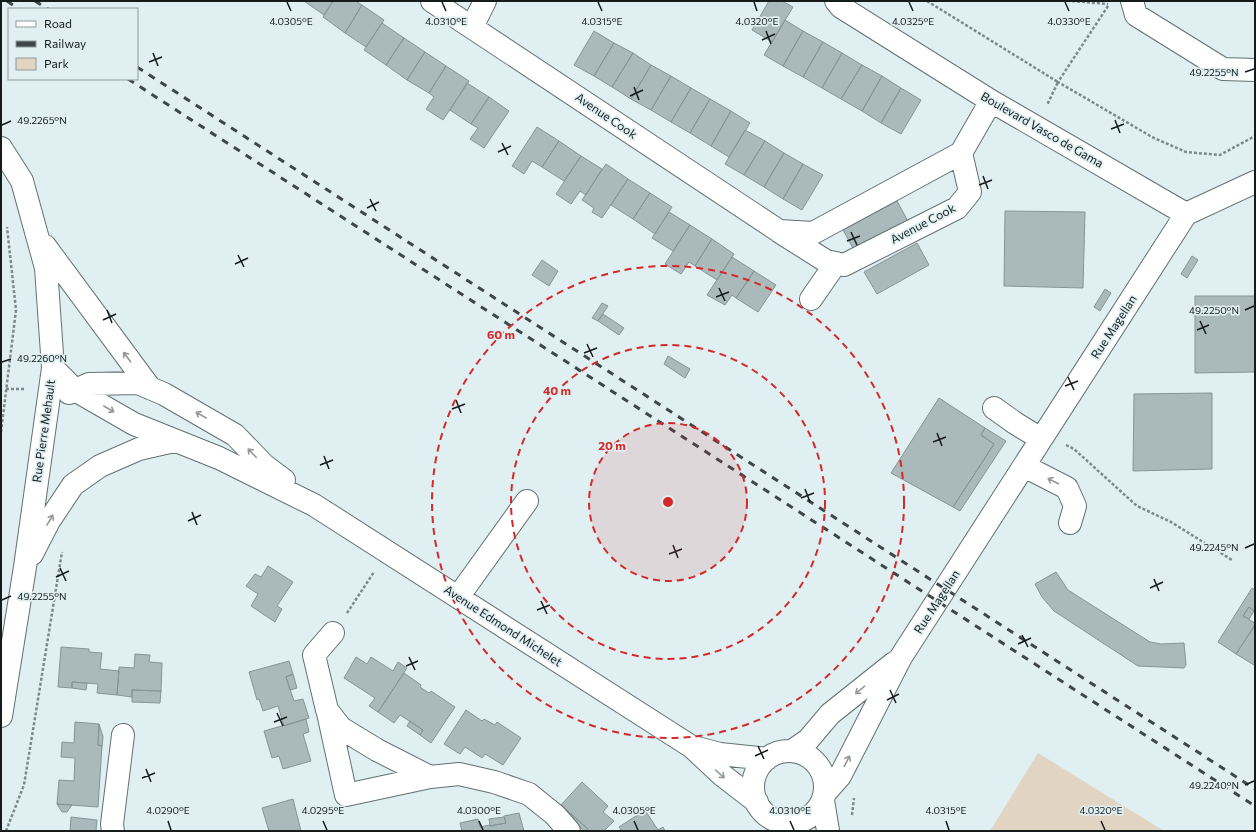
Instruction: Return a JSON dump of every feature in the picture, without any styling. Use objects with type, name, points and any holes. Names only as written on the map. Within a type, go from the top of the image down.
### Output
[{"type":"street","name":"Avenue Cook","points":[[432,1],[472,27],[779,231],[826,262],[844,265],[957,208],[970,192],[961,153],[813,234],[779,231]]},
{"type":"street","points":[[472,27],[485,1]]},
{"type":"street","name":"Boulevard Vasco de Gama","points":[[836,1],[841,7],[992,101],[1186,214]]},
{"type":"street","points":[[1132,1],[1136,15],[1223,69],[1255,70]]},
{"type":"street","points":[[961,153],[992,101]]},
{"type":"street","name":"Rue Pierre Mehault","points":[[1,148],[22,181],[46,268],[53,368],[25,567],[8,625],[1,716]]},
{"type":"street","points":[[1186,214],[1254,185]]},
{"type":"street","name":"Rue Magellan","points":[[824,797],[840,776],[901,657],[1186,214]]},
{"type":"street","points":[[38,237],[150,388]]},
{"type":"street","points":[[811,299],[836,264]]},
{"type":"street","points":[[53,368],[76,390],[134,424],[219,458],[314,505]]},
{"type":"street","points":[[47,405],[89,384],[138,383],[164,394],[235,435],[267,467],[314,505]]},
{"type":"street","points":[[994,408],[1042,439]]},
{"type":"street","points":[[25,567],[49,521],[73,485],[100,466],[139,449],[174,441]]},
{"type":"street","points":[[1024,466],[1067,488],[1075,506],[1070,523]]},
{"type":"street","points":[[458,597],[527,502]]},
{"type":"street","name":"Avenue Edmond Michelet","points":[[314,505],[692,747],[722,775],[757,802]]},
{"type":"street","points":[[334,633],[314,655],[346,795],[430,777],[459,774],[494,782],[529,794],[555,815],[569,831]]},
{"type":"street","name":"Rue Magellan","points":[[792,751],[808,740],[830,714],[901,657]]},
{"type":"street","points":[[327,710],[341,728],[377,750],[430,777]]},
{"type":"street","points":[[113,831],[112,824],[124,735]]},
{"type":"street","name":"Avenue Edmond Michelet","points":[[692,747],[720,754],[767,759]]},
{"type":"street","points":[[824,797],[818,809],[810,817],[782,826],[770,818],[757,802],[754,790],[754,778],[759,768],[767,759],[779,753],[792,751],[804,754],[814,760],[821,770],[825,781],[824,797],[828,831]]},
{"type":"path","points":[[927,1],[1058,82],[1152,137],[1186,152],[1220,155],[1255,136]]},
{"type":"path","points":[[1036,126],[1058,82],[1110,4],[1072,1]]},
{"type":"path","points":[[1,432],[16,310],[7,226]]},
{"type":"path","points":[[1074,449],[1137,506],[1171,522],[1232,560]]},
{"type":"path","points":[[6,831],[24,785],[63,547]]},
{"type":"path","points":[[334,633],[388,552]]},
{"type":"green space","points":[[1038,753],[1164,831],[990,831]]},
{"type":"building","points":[[304,1],[333,1],[324,15]]},
{"type":"building","points":[[333,1],[356,1],[362,5],[345,33],[323,17]]},
{"type":"building","points":[[769,1],[782,1],[793,7],[772,42],[752,30]]},
{"type":"building","points":[[362,5],[384,20],[366,47],[345,33]]},
{"type":"building","points":[[785,20],[803,31],[783,66],[764,55]]},
{"type":"building","points":[[382,23],[404,38],[386,65],[364,50]]},
{"type":"building","points":[[594,31],[614,43],[594,76],[574,65]]},
{"type":"building","points":[[803,31],[823,42],[803,77],[783,66]]},
{"type":"building","points":[[404,38],[425,52],[407,80],[386,65]]},
{"type":"building","points":[[823,42],[842,53],[822,88],[803,77]]},
{"type":"building","points":[[614,43],[633,53],[612,87],[594,76]]},
{"type":"building","points":[[425,52],[446,66],[429,93],[407,80]]},
{"type":"building","points":[[633,53],[651,65],[631,99],[612,87]]},
{"type":"building","points":[[842,53],[862,65],[841,99],[822,88]]},
{"type":"building","points":[[651,65],[671,76],[651,110],[631,99]]},
{"type":"building","points":[[862,65],[882,76],[862,111],[841,99]]},
{"type":"building","points":[[446,66],[469,81],[443,120],[426,109],[434,97],[429,93]]},
{"type":"building","points":[[671,76],[691,88],[671,122],[651,110]]},
{"type":"building","points":[[882,76],[901,88],[881,123],[862,111]]},
{"type":"building","points":[[467,83],[489,97],[471,124],[450,110]]},
{"type":"building","points":[[691,88],[710,99],[690,133],[671,122]]},
{"type":"building","points":[[901,88],[921,100],[901,134],[881,123]]},
{"type":"building","points":[[489,97],[509,111],[484,148],[470,139],[478,128],[471,124]]},
{"type":"building","points":[[710,99],[731,111],[711,146],[690,133]]},
{"type":"building","points":[[731,111],[750,123],[729,157],[711,146]]},
{"type":"building","points":[[537,127],[559,141],[542,167],[532,161],[524,174],[512,166]]},
{"type":"building","points":[[745,130],[765,141],[744,175],[725,164]]},
{"type":"building","points":[[559,141],[581,156],[564,181],[542,167]]},
{"type":"building","points":[[765,141],[784,153],[764,187],[744,175]]},
{"type":"building","points":[[784,153],[803,164],[783,199],[764,187]]},
{"type":"building","points":[[581,156],[602,169],[586,195],[580,191],[571,204],[556,194]]},
{"type":"building","points":[[606,164],[628,179],[602,218],[592,212],[594,208],[582,200]]},
{"type":"building","points":[[803,164],[823,175],[802,210],[783,199]]},
{"type":"building","points":[[628,179],[650,193],[633,219],[611,205]]},
{"type":"building","points":[[650,193],[672,207],[655,234],[633,219]]},
{"type":"building","points":[[897,201],[909,223],[855,252],[843,230]]},
{"type":"building","points":[[1005,211],[1085,212],[1083,288],[1004,286]]},
{"type":"building","points":[[669,212],[690,225],[673,251],[652,238]]},
{"type":"building","points":[[690,225],[712,239],[695,266],[689,262],[681,274],[665,264]]},
{"type":"building","points":[[712,239],[734,254],[717,280],[695,266]]},
{"type":"building","points":[[917,243],[929,265],[877,294],[864,272]]},
{"type":"building","points":[[1192,256],[1198,260],[1187,278],[1181,274]]},
{"type":"building","points":[[732,257],[754,271],[736,298],[732,295],[725,305],[707,295]]},
{"type":"building","points":[[542,260],[558,271],[549,286],[532,275]]},
{"type":"building","points":[[754,271],[776,285],[758,312],[736,298]]},
{"type":"building","points":[[1105,289],[1111,293],[1100,311],[1094,307]]},
{"type":"building","points":[[1195,296],[1255,296],[1255,372],[1195,373]]},
{"type":"building","points":[[602,303],[608,306],[598,321],[592,318]]},
{"type":"building","points":[[603,314],[624,328],[619,335],[598,321]]},
{"type":"building","points":[[668,356],[690,369],[685,378],[664,364]]},
{"type":"building","points":[[1212,393],[1212,469],[1133,471],[1134,394]]},
{"type":"building","points":[[939,398],[985,428],[981,435],[994,444],[953,507],[891,473]]},
{"type":"building","points":[[985,428],[1006,441],[960,511],[953,507],[994,444],[981,435]]},
{"type":"building","points":[[268,566],[293,582],[277,606],[282,609],[275,622],[251,606],[258,594],[246,586],[255,574],[261,577]]},
{"type":"building","points":[[1056,572],[1068,590],[1150,642],[1161,644],[1184,643],[1186,665],[1184,668],[1138,666],[1054,611],[1042,597],[1035,584]]},
{"type":"building","points":[[1252,588],[1255,590],[1255,609],[1254,611],[1249,607],[1243,616],[1255,623],[1255,625],[1236,654],[1218,642]]},
{"type":"building","points":[[1249,607],[1254,611],[1249,619],[1243,616]]},
{"type":"building","points":[[1255,625],[1255,664],[1254,665],[1236,654]]},
{"type":"building","points":[[61,647],[89,649],[89,652],[102,653],[100,669],[119,671],[117,695],[97,693],[98,684],[72,682],[72,688],[58,687]]},
{"type":"building","points":[[135,654],[150,655],[149,662],[162,663],[161,691],[132,690],[132,697],[117,695],[119,667],[134,668]]},
{"type":"building","points":[[356,657],[367,664],[371,657],[393,671],[398,662],[407,668],[378,712],[369,706],[375,698],[344,678]]},
{"type":"building","points":[[289,661],[293,674],[286,677],[294,701],[303,699],[309,718],[284,726],[278,706],[263,711],[259,699],[257,700],[249,672]]},
{"type":"building","points":[[404,673],[421,685],[420,687],[429,693],[431,691],[455,707],[431,743],[420,735],[423,730],[400,715],[394,723],[378,712]]},
{"type":"building","points":[[293,674],[297,688],[290,690],[286,677]]},
{"type":"building","points":[[72,682],[87,683],[86,690],[72,688]]},
{"type":"building","points":[[132,690],[161,691],[160,703],[132,702]]},
{"type":"building","points":[[466,710],[482,721],[484,719],[495,725],[497,722],[521,738],[503,765],[485,754],[482,758],[465,747],[460,754],[444,744]]},
{"type":"building","points":[[306,719],[309,732],[303,734],[311,761],[283,769],[279,756],[272,758],[264,731]]},
{"type":"building","points":[[410,721],[423,730],[420,735],[407,726]]},
{"type":"building","points":[[75,722],[99,724],[98,745],[102,746],[98,807],[57,804],[59,780],[74,781],[75,758],[61,757],[62,742],[74,743]]},
{"type":"building","points":[[99,724],[103,737],[102,746],[98,745]]},
{"type":"building","points":[[582,782],[608,806],[603,812],[614,821],[604,831],[586,831],[588,829],[561,805]]},
{"type":"building","points":[[293,799],[301,831],[269,831],[262,808]]},
{"type":"building","points":[[57,804],[72,805],[67,812],[62,812]]},
{"type":"building","points":[[561,805],[588,829],[584,831],[559,808]]},
{"type":"building","points":[[645,810],[658,830],[663,827],[665,831],[622,831],[619,827]]},
{"type":"building","points":[[519,813],[524,831],[462,831],[460,823],[478,819],[480,827],[490,826],[506,823],[504,816]]},
{"type":"building","points":[[71,817],[97,820],[96,831],[70,831]]},
{"type":"building","points":[[504,817],[506,823],[490,826],[489,819]]},
{"type":"railway","points":[[7,1],[18,8]]},
{"type":"railway","points":[[35,1],[46,8]]},
{"type":"railway","points":[[138,68],[1255,789]]},
{"type":"railway","points":[[130,80],[1255,806]]}]
